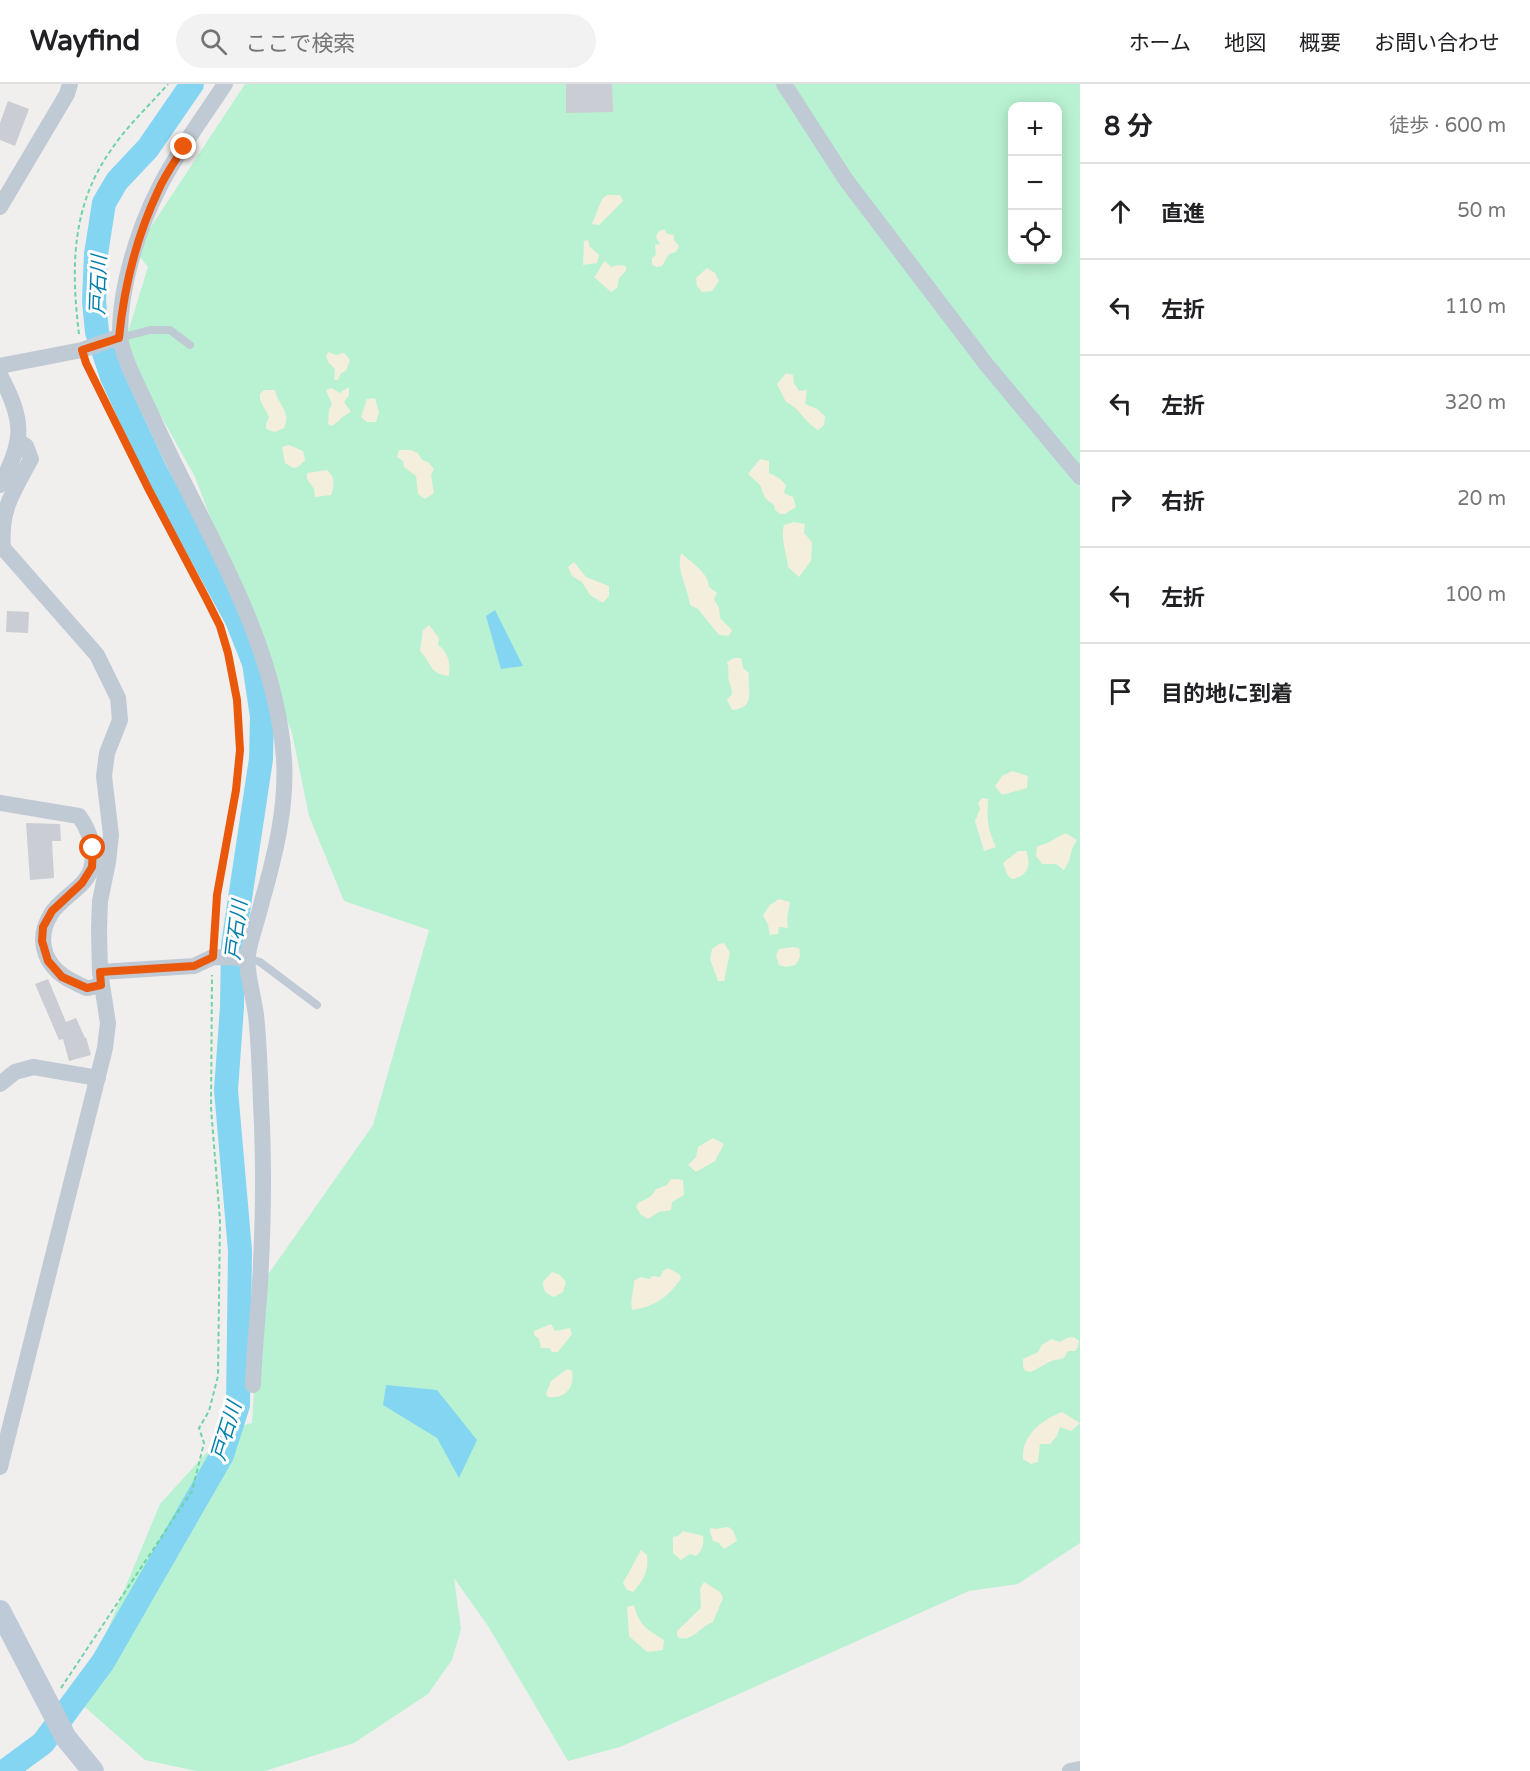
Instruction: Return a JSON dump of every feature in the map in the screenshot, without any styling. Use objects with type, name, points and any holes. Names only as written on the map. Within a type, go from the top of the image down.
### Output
[{"type":"main road","points":[[0,1611],[66,1738],[93,1771]]},
{"type":"street","points":[[0,207],[67,94],[70,84]]},
{"type":"street","points":[[225,84],[158,189],[137,242],[123,298],[117,338],[176,470],[246,611],[263,657],[276,707],[284,760],[283,807],[272,868],[247,957],[256,1016],[262,1130],[260,1275],[252,1385]]},
{"type":"street","points":[[784,84],[846,180],[986,364],[1080,477]]},
{"type":"street","points":[[0,366],[84,349],[117,338]]},
{"type":"street","points":[[0,375],[13,398],[19,421],[18,447],[0,485]]},
{"type":"street","points":[[0,1467],[98,1078],[108,1023],[100,979],[100,901],[111,835],[104,776],[107,753],[120,720],[118,698],[97,655],[3,548],[1,528],[7,505],[31,459],[26,446],[18,441]]},
{"type":"street","points":[[0,803],[79,816],[88,828],[93,848],[92,867],[82,883],[52,911],[43,927],[42,941],[48,961],[62,977],[87,988],[100,979],[194,966],[213,957],[247,957]]},
{"type":"street","points":[[0,1084],[15,1072],[33,1067],[98,1078]]},
{"type":"street","points":[[1070,1771],[1080,1769]]},
{"type":"lane","points":[[117,338],[150,330],[170,330],[190,345]]},
{"type":"lane","points":[[247,957],[260,962],[317,1005]]},
{"type":"path","points":[[48,1706],[192,1491],[204,1443],[199,1428],[209,1412],[218,1376],[220,1220],[211,1108],[213,957],[217,895],[236,790],[240,750],[237,700],[220,626],[86,363],[74,281],[76,245],[82,212],[93,179],[111,149],[168,84]]},
{"type":"green space","points":[[245,84],[1080,84],[1080,1543],[1018,1584],[969,1591],[620,1747],[568,1761],[488,1626],[454,1578],[461,1629],[452,1660],[428,1694],[354,1743],[265,1771],[196,1771],[145,1760],[78,1701],[160,1504],[228,1429],[252,1423],[260,1286],[373,1125],[429,930],[344,901],[309,816],[292,733],[195,477],[123,348],[148,267],[135,251]]},
{"type":"sand","points":[[607,195],[620,195],[623,201],[599,225],[592,224],[602,199]]},
{"type":"sand","points":[[664,229],[667,234],[674,235],[674,240],[679,246],[676,252],[669,254],[662,266],[656,267],[652,264],[652,258],[656,255],[655,245],[660,244],[656,237],[658,232]]},
{"type":"sand","points":[[588,240],[590,247],[599,255],[597,263],[583,265],[584,241]]},
{"type":"sand","points":[[605,261],[611,267],[626,266],[626,271],[619,278],[617,288],[611,292],[594,277]]},
{"type":"sand","points":[[707,268],[715,273],[719,281],[712,291],[702,292],[697,286],[696,278]]},
{"type":"sand","points":[[328,352],[336,355],[344,353],[350,360],[346,371],[341,373],[338,380],[334,380],[335,369],[328,362],[326,356]]},
{"type":"sand","points":[[786,373],[793,375],[794,383],[799,391],[807,390],[805,404],[817,409],[825,416],[824,425],[818,430],[786,402],[777,384]]},
{"type":"sand","points":[[349,387],[349,395],[344,402],[351,412],[332,426],[328,424],[332,404],[326,390],[332,388],[339,393]]},
{"type":"sand","points":[[264,390],[275,390],[285,413],[284,428],[275,432],[266,429],[269,417],[260,400],[260,394]]},
{"type":"sand","points":[[375,398],[379,413],[376,422],[367,422],[361,417],[367,399]]},
{"type":"sand","points":[[289,445],[303,451],[305,460],[298,467],[293,468],[285,463],[282,447]]},
{"type":"sand","points":[[399,450],[411,450],[418,453],[422,460],[428,462],[434,469],[431,475],[434,493],[425,499],[418,494],[416,476],[404,467],[403,461],[397,457]]},
{"type":"sand","points":[[760,459],[769,461],[769,473],[786,485],[784,493],[793,497],[796,507],[785,514],[780,514],[775,510],[774,505],[765,498],[760,485],[748,474]]},
{"type":"sand","points":[[327,470],[334,481],[331,495],[315,497],[314,489],[307,479],[307,473]]},
{"type":"sand","points":[[794,522],[805,524],[804,533],[812,542],[811,561],[799,577],[788,567],[783,540],[784,525]]},
{"type":"sand","points":[[681,553],[703,572],[709,587],[717,593],[714,599],[719,608],[720,618],[732,630],[729,636],[719,635],[698,609],[690,605],[681,573]]},
{"type":"sand","points":[[574,562],[586,577],[609,586],[609,596],[603,603],[590,595],[582,582],[572,576],[568,567]]},
{"type":"sand","points":[[429,625],[439,638],[438,645],[448,658],[449,676],[434,670],[420,651],[423,630]]},
{"type":"sand","points":[[734,658],[741,658],[743,668],[749,673],[749,697],[745,706],[732,710],[727,700],[732,694],[727,662]]},
{"type":"sand","points":[[1012,771],[1028,776],[1027,788],[1002,795],[995,786],[1002,776]]},
{"type":"sand","points":[[982,798],[988,799],[988,823],[996,847],[984,851],[975,821],[980,809],[978,803]]},
{"type":"sand","points":[[1066,833],[1077,840],[1064,870],[1056,864],[1042,864],[1036,856],[1037,846]]},
{"type":"sand","points":[[1018,851],[1026,851],[1027,870],[1021,876],[1012,879],[1008,876],[1003,863]]},
{"type":"sand","points":[[779,899],[790,902],[788,928],[779,927],[778,934],[770,935],[763,915],[770,905]]},
{"type":"sand","points":[[724,943],[730,953],[724,981],[718,981],[710,959],[712,949]]},
{"type":"sand","points":[[799,948],[800,955],[797,963],[786,967],[779,965],[776,955],[779,949]]},
{"type":"sand","points":[[713,1138],[724,1144],[715,1161],[696,1172],[688,1165],[696,1157],[698,1147]]},
{"type":"sand","points":[[671,1179],[683,1180],[684,1195],[672,1202],[671,1210],[659,1212],[648,1219],[641,1215],[636,1207],[638,1203],[651,1196],[656,1189],[667,1185]]},
{"type":"sand","points":[[668,1268],[679,1274],[681,1278],[671,1291],[654,1304],[632,1310],[634,1281],[640,1277],[650,1279],[652,1276],[660,1277]]},
{"type":"sand","points":[[552,1272],[560,1275],[566,1282],[563,1292],[554,1297],[546,1292],[543,1285]]},
{"type":"sand","points":[[551,1324],[555,1331],[570,1328],[572,1334],[558,1352],[552,1352],[549,1348],[541,1348],[539,1339],[534,1335],[534,1331]]},
{"type":"sand","points":[[1074,1337],[1079,1341],[1075,1351],[1068,1351],[1064,1358],[1051,1361],[1031,1372],[1025,1371],[1023,1359],[1038,1352],[1042,1345],[1051,1339],[1060,1342]]},
{"type":"sand","points":[[567,1369],[572,1371],[573,1377],[568,1391],[559,1396],[548,1397],[546,1394],[551,1381]]},
{"type":"sand","points":[[1062,1412],[1080,1423],[1071,1431],[1060,1427],[1057,1436],[1050,1444],[1040,1444],[1038,1462],[1031,1464],[1023,1459],[1024,1446],[1035,1428]]},
{"type":"sand","points":[[728,1527],[733,1530],[737,1541],[724,1549],[719,1543],[713,1541],[710,1528]]},
{"type":"sand","points":[[683,1531],[703,1536],[703,1542],[696,1556],[690,1554],[681,1560],[673,1553],[673,1537]]},
{"type":"sand","points":[[641,1550],[647,1555],[647,1566],[642,1580],[633,1592],[627,1590],[623,1583]]},
{"type":"sand","points":[[704,1582],[720,1592],[723,1598],[713,1622],[693,1636],[679,1638],[677,1631],[701,1608],[700,1589]]},
{"type":"sand","points":[[634,1605],[638,1618],[644,1626],[664,1640],[663,1650],[647,1652],[629,1636],[627,1607]]},
{"type":"water","points":[[495,610],[523,666],[501,669],[486,616]]},
{"type":"water","points":[[386,1385],[437,1390],[477,1440],[459,1478],[437,1438],[383,1405]]},
{"type":"building","points":[[566,84],[612,84],[613,112],[566,113]]},
{"type":"building","points":[[8,101],[29,109],[15,146],[0,140],[0,123]]},
{"type":"building","points":[[7,611],[29,612],[28,633],[6,632]]},
{"type":"building","points":[[26,823],[60,824],[61,841],[52,841],[54,878],[30,880]]},
{"type":"building","points":[[48,979],[66,1022],[76,1018],[86,1037],[91,1055],[69,1061],[63,1039],[59,1040],[35,984]]},
{"type":"waterway","name":"戸石川","points":[[5,1771],[43,1743],[103,1662],[222,1455],[238,1405],[240,1251],[226,1090],[232,1007],[233,945],[261,759],[262,717],[254,663],[237,620],[155,470],[112,377],[97,332],[94,301],[96,254],[104,203],[117,181],[148,148],[192,84]]},
{"type":"route","points":[[93,848],[92,867],[82,883],[52,911],[43,927],[42,941],[48,961],[62,977],[87,988],[101,985],[100,972],[194,966],[213,957],[217,895],[236,790],[240,750],[237,700],[228,653],[220,626],[149,490],[86,363],[82,350],[119,338],[123,298],[137,242],[158,189],[184,147]]}]
